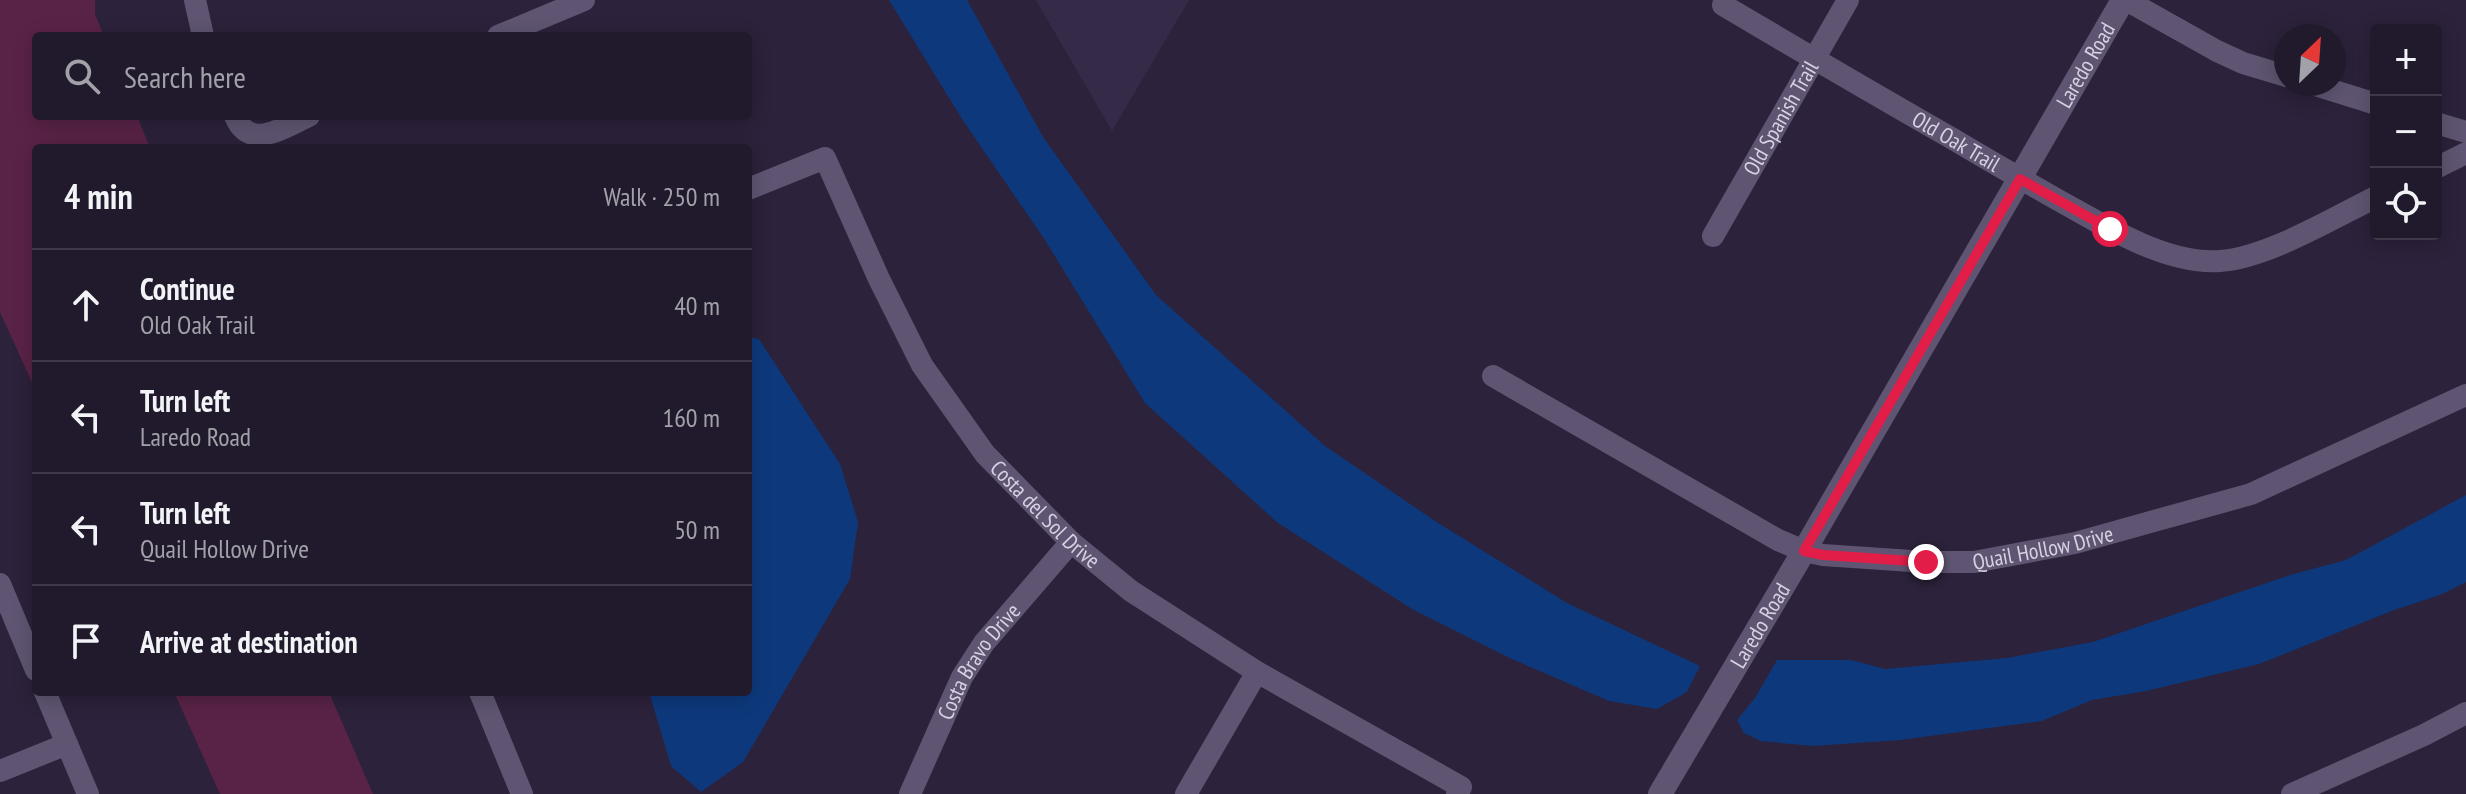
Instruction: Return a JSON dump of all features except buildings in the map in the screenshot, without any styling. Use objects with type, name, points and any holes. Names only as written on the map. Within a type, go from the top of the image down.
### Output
[{"type":"street","points":[[195,0],[202,32]]},
{"type":"street","points":[[508,32],[584,0]]},
{"type":"street","name":"Old Spanish Trail","points":[[1713,236],[1848,0]]},
{"type":"street","points":[[2124,0],[2217,51],[2274,72]]},
{"type":"street","name":"Laredo Road","points":[[1660,794],[2124,0]]},
{"type":"street","name":"Old Oak Trail","points":[[1723,5],[2020,179],[2110,229],[2155,249],[2200,261],[2244,257],[2288,240],[2370,200]]},
{"type":"street","points":[[2346,95],[2370,102]]},
{"type":"street","points":[[241,125],[266,134],[299,120]]},
{"type":"street","points":[[2442,125],[2466,132]]},
{"type":"street","points":[[2442,165],[2466,153]]},
{"type":"street","name":"Costa del Sol Drive","points":[[752,187],[825,158],[879,279],[922,365],[985,454],[1071,542],[1131,591],[1257,672],[1461,787],[1457,794]]},
{"type":"street","name":"Quail Hollow Drive","points":[[1493,376],[1778,540],[1823,555],[1926,562],[1974,562],[2075,543],[2251,494],[2466,395]]},
{"type":"street","name":"Costa Bravo Drive","points":[[910,794],[962,677],[977,654],[1071,542]]},
{"type":"street","points":[[0,584],[32,660]]},
{"type":"street","points":[[1186,794],[1257,672]]},
{"type":"street","points":[[47,696],[88,794]]},
{"type":"street","points":[[482,696],[522,794]]},
{"type":"street","points":[[2292,794],[2466,713]]},
{"type":"street","points":[[0,771],[67,744]]},
{"type":"shaded area","points":[[0,0],[95,0],[95,14],[102,32],[32,32],[32,120],[139,120],[148,144],[32,144],[32,382],[0,312]]},
{"type":"shaded area","points":[[1036,0],[1189,0],[1112,131]]},
{"type":"shaded area","points":[[176,696],[331,696],[373,794],[220,794]]},
{"type":"water","points":[[889,0],[967,0],[1043,137],[1156,295],[1325,446],[1435,521],[1567,603],[1700,666],[1687,692],[1657,709],[1609,701],[1512,659],[1412,609],[1278,523],[1145,403],[1045,240],[962,119]]},
{"type":"water","points":[[752,338],[759,339],[840,464],[858,522],[850,579],[743,762],[701,792],[671,766],[650,696],[752,696]]},
{"type":"water","points":[[2466,495],[2466,582],[2440,595],[2259,664],[2146,691],[2092,700],[2042,721],[1900,740],[1813,746],[1761,741],[1744,733],[1737,720],[1755,698],[1777,660],[1851,660],[1885,669],[2007,658],[2093,642],[2290,575],[2346,560]]},
{"type":"route","points":[[1926,562],[1804,551],[2020,179],[2110,229]]}]
